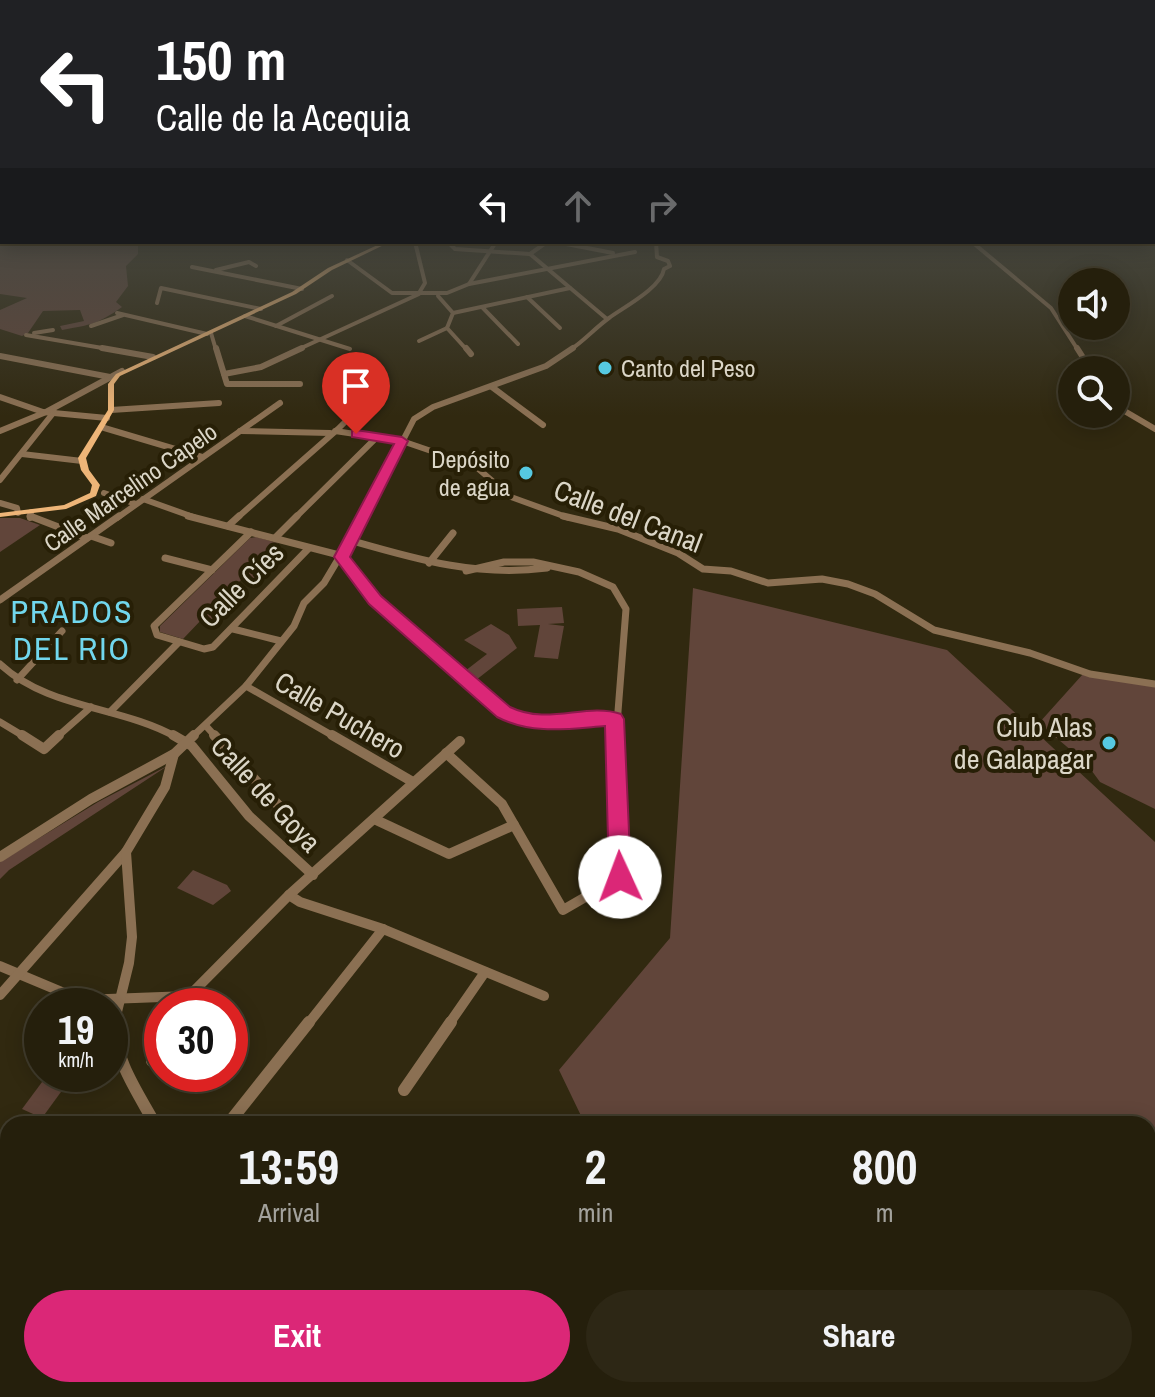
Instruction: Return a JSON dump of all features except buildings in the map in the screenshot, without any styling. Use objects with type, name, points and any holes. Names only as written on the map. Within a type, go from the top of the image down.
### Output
[{"type":"main road","points":[[0,515],[72,506],[93,494],[96,485],[82,461],[109,414],[112,377],[306,286]]},
{"type":"street","points":[[288,286],[302,289]]},
{"type":"street","points":[[381,286],[389,292],[419,293],[447,293],[461,286]]},
{"type":"street","points":[[224,374],[261,367],[419,293],[423,286]]},
{"type":"street","points":[[0,857],[91,799],[174,754],[246,686],[294,626],[304,603],[324,583],[353,541],[414,419],[420,414],[546,366],[582,342],[607,319],[643,297],[651,286]]},
{"type":"street","points":[[1025,286],[1051,308],[1082,356]]},
{"type":"street","points":[[157,303],[161,288],[261,309]]},
{"type":"street","points":[[453,313],[570,288],[607,319]]},
{"type":"street","points":[[275,326],[332,296]]},
{"type":"street","points":[[438,296],[453,313]]},
{"type":"street","points":[[527,297],[560,328]]},
{"type":"street","points":[[482,307],[518,344]]},
{"type":"street","points":[[419,341],[447,328],[453,313]]},
{"type":"street","points":[[91,326],[120,314],[209,333],[227,384],[300,384]]},
{"type":"street","points":[[245,316],[350,349]]},
{"type":"street","points":[[447,328],[471,354]]},
{"type":"street","points":[[53,330],[26,335],[153,357]]},
{"type":"street","points":[[0,356],[112,377]]},
{"type":"street","points":[[0,480],[50,413],[66,399],[112,377]]},
{"type":"street","points":[[492,387],[543,425]]},
{"type":"street","points":[[0,397],[50,413],[109,414],[219,403]]},
{"type":"street","name":"Calle Marcelino Capelo","points":[[0,600],[280,403]]},
{"type":"street","points":[[228,526],[347,420],[348,412]]},
{"type":"street","points":[[0,431],[50,413]]},
{"type":"street","points":[[1130,414],[1155,429]]},
{"type":"street","points":[[101,427],[202,457]]},
{"type":"street","name":"Calle del Canal","points":[[240,431],[333,432],[402,441],[475,466],[511,497],[577,521],[618,529],[678,553],[703,569],[731,571],[768,583],[822,579],[848,584],[875,594],[934,630],[1030,653],[1090,674],[1155,684]]},
{"type":"street","points":[[275,538],[377,437]]},
{"type":"street","points":[[463,462],[470,451]]},
{"type":"street","points":[[22,454],[82,461]]},
{"type":"street","points":[[104,493],[342,556],[375,600],[503,712],[520,720],[541,723],[615,719]]},
{"type":"street","points":[[0,503],[17,508],[18,513]]},
{"type":"street","points":[[31,512],[30,518],[111,543]]},
{"type":"street","name":"Calle Cíes","points":[[251,532],[154,626],[157,635],[204,649],[213,647],[309,548]]},
{"type":"street","points":[[429,563],[453,533]]},
{"type":"street","points":[[353,541],[466,571],[500,574],[553,567]]},
{"type":"street","points":[[165,558],[212,570]]},
{"type":"street","points":[[446,753],[502,804],[563,910],[620,877],[615,719],[626,609],[621,597],[598,578],[553,567],[513,561],[466,571]]},
{"type":"street","points":[[233,629],[281,641]]},
{"type":"street","points":[[2,668],[17,680],[62,631]]},
{"type":"street","points":[[110,712],[179,642]]},
{"type":"street","name":"Calle de Goya","points":[[17,680],[91,707],[151,723],[192,746],[249,816],[313,875]]},
{"type":"street","name":"Calle Puchero","points":[[246,686],[413,782]]},
{"type":"street","points":[[0,722],[44,749],[91,707]]},
{"type":"street","points":[[206,726],[279,806]]},
{"type":"street","points":[[197,988],[289,895],[460,741]]},
{"type":"street","points":[[0,995],[133,845],[175,764],[174,754]]},
{"type":"street","points":[[374,819],[449,854],[514,825]]},
{"type":"street","points":[[120,988],[129,962],[131,896],[126,852]]},
{"type":"street","points":[[289,895],[300,902],[383,929],[544,996]]},
{"type":"street","points":[[234,1116],[383,929]]},
{"type":"street","points":[[0,966],[51,988]]},
{"type":"street","points":[[404,1090],[485,972]]},
{"type":"street","points":[[128,1073],[151,1116]]},
{"type":"shaded area","points":[[0,286],[128,286],[116,302],[122,307],[94,323],[62,330],[60,326],[84,321],[80,310],[43,311],[28,333],[22,336],[0,329],[0,310],[27,298],[0,294]]},
{"type":"shaded area","points":[[0,518],[20,518],[40,525],[0,552]]},
{"type":"shaded area","points":[[250,538],[278,543],[263,558],[275,562],[256,582],[243,578],[225,596],[232,599],[212,619],[204,617],[183,639],[160,632],[160,626]]},
{"type":"shaded area","points":[[693,588],[947,650],[1155,842],[1155,1116],[581,1116],[559,1070],[670,938]]},
{"type":"shaded area","points":[[562,607],[564,623],[548,624],[564,626],[558,659],[534,657],[540,625],[518,626],[517,609]]},
{"type":"shaded area","points":[[491,624],[509,635],[517,648],[476,680],[465,671],[487,654],[464,640]]},
{"type":"shaded area","name":"Club Alas de Galapagar","points":[[1083,674],[1155,687],[1155,809],[1100,782],[1086,763],[1039,723]]},
{"type":"shaded area","points":[[169,765],[9,870],[0,879],[0,862],[98,802]]},
{"type":"shaded area","points":[[193,870],[227,885],[231,891],[213,905],[177,888]]},
{"type":"shaded area","points":[[35,1092],[61,1092],[43,1116],[22,1109]]},
{"type":"place","name":"Canto del Peso","points":[[605,368]]},
{"type":"place","name":"Depósito de agua","points":[[526,473]]},
{"type":"place","name":"Club Alas de Galapagar","points":[[1109,743]]},
{"type":"district","name":"PRADOS DEL RIO","points":[[72,630]]},
{"type":"route","points":[[356,434],[402,441],[353,541],[342,557],[375,600],[475,684],[503,712],[520,720],[541,723],[615,719],[620,877]]}]
